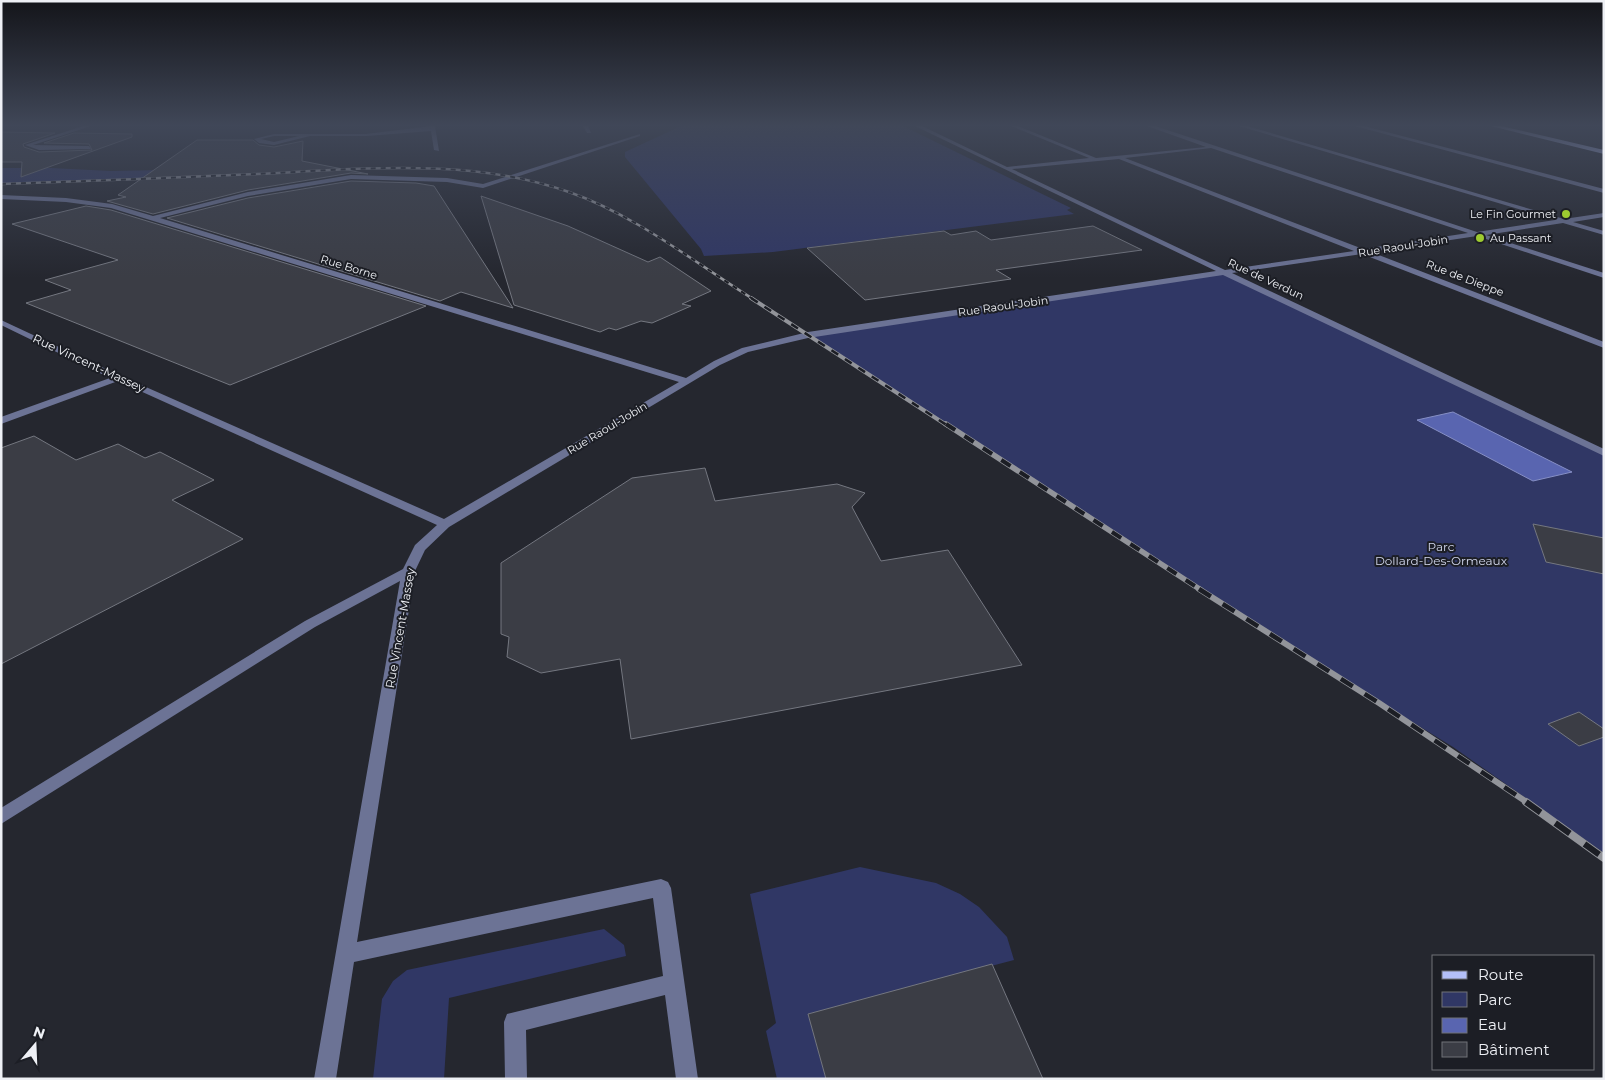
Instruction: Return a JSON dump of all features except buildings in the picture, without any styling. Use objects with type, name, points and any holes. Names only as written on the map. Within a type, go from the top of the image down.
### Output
[{"type":"street","points":[[153,219],[248,194],[351,177],[438,180],[483,186],[512,176]]},
{"type":"street","name":"Rue de Verdun","points":[[1024,176],[1604,453]]},
{"type":"street","name":"Rue de Dieppe","points":[[1169,176],[1604,345]]},
{"type":"street","points":[[1301,176],[1604,276]]},
{"type":"street","points":[[1411,176],[1604,233]]},
{"type":"street","points":[[1549,176],[1604,191]]},
{"type":"street","name":"Rue Borne","points":[[1,197],[92,202],[687,381]]},
{"type":"street","name":"Rue Raoul-Jobin","points":[[445,524],[687,381],[745,350],[808,335],[1604,215]]},
{"type":"street","name":"Rue Vincent-Massey","points":[[1,322],[118,378],[445,524],[419,548],[408,571],[325,1079]]},
{"type":"street","points":[[1,421],[118,378]]},
{"type":"street","points":[[1,816],[310,624],[408,571]]},
{"type":"street","points":[[345,954],[661,888],[687,1079]]},
{"type":"street","points":[[516,1079],[515,1022],[674,983]]},
{"type":"green space","points":[[1,176],[193,176],[1,184]]},
{"type":"green space","points":[[641,176],[1006,176],[1071,208],[1067,210],[1074,214],[773,252],[704,256],[701,249]]},
{"type":"green space","name":"Parc Dollard-Des-Ormeaux","points":[[1225,273],[1604,453],[1604,853],[1453,747],[1349,683],[808,335]]},
{"type":"green space","points":[[860,867],[936,883],[960,894],[979,907],[1007,937],[1014,960],[808,1014],[826,1079],[777,1079],[766,1031],[776,1023],[750,894]]},
{"type":"green space","points":[[604,929],[624,945],[626,956],[449,998],[444,1079],[373,1079],[382,999],[393,981],[407,970]]},
{"type":"water","points":[[1453,412],[1572,472],[1533,481],[1417,420]]},
{"type":"railway","points":[[1,184],[205,176]]},
{"type":"railway","points":[[506,176],[532,181],[569,192],[617,213],[664,240],[753,299]]},
{"type":"railway","points":[[751,298],[948,426]]},
{"type":"railway","points":[[946,424],[1201,590]]},
{"type":"railway","points":[[1199,589],[1379,703],[1528,803]]},
{"type":"railway","points":[[1526,802],[1604,858]]},
{"type":"place","name":"Le Fin Gourmet","points":[[1566,214]]},
{"type":"place","name":"Au Passant","points":[[1480,238]]}]
